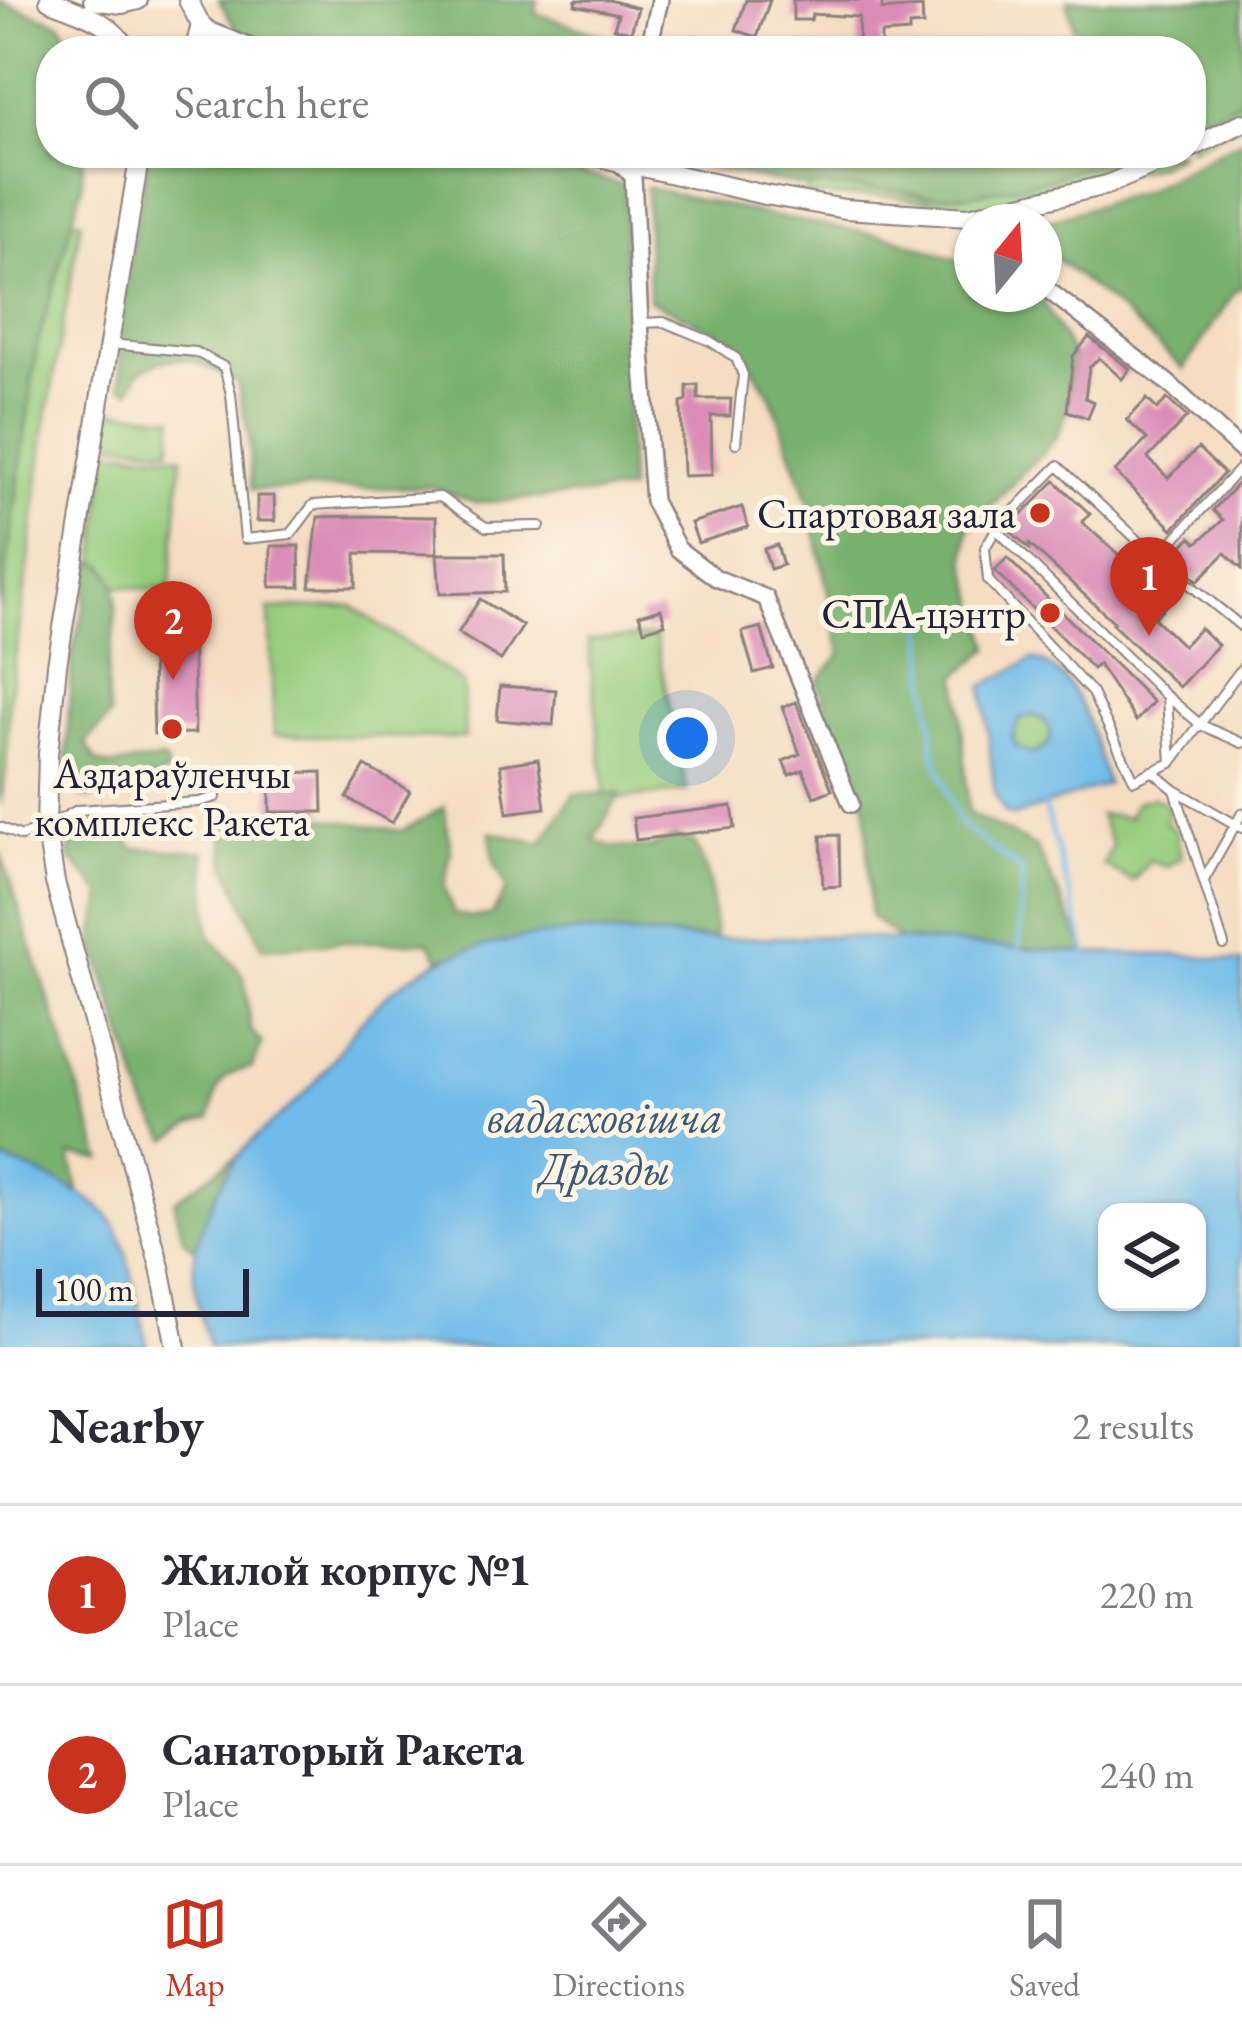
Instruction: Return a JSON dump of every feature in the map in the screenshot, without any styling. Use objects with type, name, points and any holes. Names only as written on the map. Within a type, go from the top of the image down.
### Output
[{"type":"street","points":[[49,0],[102,21],[116,36]]},
{"type":"street","points":[[93,0],[136,1]]},
{"type":"street","points":[[653,36],[660,0]]},
{"type":"street","points":[[125,36],[124,21],[136,1]]},
{"type":"street","points":[[190,1],[201,25],[198,36]]},
{"type":"street","points":[[201,25],[224,36]]},
{"type":"street","points":[[1206,141],[1242,123]]},
{"type":"street","points":[[136,168],[57,665],[46,826],[55,883],[160,1267],[176,1347]]},
{"type":"street","points":[[626,168],[634,176],[653,501],[678,549],[716,578],[766,598],[851,804]]},
{"type":"street","points":[[657,168],[845,209],[954,219]]},
{"type":"street","points":[[1033,204],[1093,189],[1144,168]]},
{"type":"street","points":[[1062,301],[1168,383],[1242,451]]},
{"type":"lane","points":[[640,323],[664,322],[736,358],[743,375],[736,443]]},
{"type":"lane","points":[[108,344],[196,352],[224,368],[231,394],[244,538],[291,535],[313,506],[440,496],[486,527],[540,526]]},
{"type":"lane","points":[[1242,627],[1157,558],[1058,466],[996,529],[985,548],[988,580],[1092,693],[1134,780],[1171,763],[1242,668]]},
{"type":"lane","points":[[1157,558],[1242,466]]},
{"type":"lane","points":[[996,529],[1166,697],[1201,725],[1242,743]]},
{"type":"lane","points":[[1166,697],[1171,763]]},
{"type":"lane","points":[[1152,770],[1174,790],[1239,826]]},
{"type":"lane","points":[[1174,790],[1224,945]]},
{"type":"lane","points":[[0,827],[20,836],[77,810],[216,797]]},
{"type":"lane","points":[[1204,881],[1239,826],[1242,813]]},
{"type":"green space","points":[[219,0],[538,0],[535,13],[605,36],[253,36],[237,31]]},
{"type":"green space","points":[[1067,0],[1242,0],[1242,99],[1206,118],[1206,36],[1075,36]]},
{"type":"green space","points":[[0,1],[62,24],[67,36],[36,36],[36,168],[83,168],[82,186],[37,345],[0,616]]},
{"type":"green space","points":[[1242,99],[1242,123],[1206,141],[1206,118]]},
{"type":"green space","points":[[1242,140],[1242,288],[1236,290],[1184,369],[1062,264],[1062,216],[1143,191],[1188,168],[1206,168],[1206,159]]},
{"type":"green space","points":[[146,168],[559,168],[624,185],[629,491],[475,503],[432,487],[251,490],[249,436],[237,382],[177,359],[138,373],[131,391],[121,386],[124,298]]},
{"type":"green space","points":[[715,168],[1082,168],[1036,183],[969,195],[807,187]]},
{"type":"green space","points":[[1067,168],[1146,168],[1015,204],[954,204],[954,209],[943,203],[891,196],[806,196],[807,187],[928,196]]},
{"type":"green space","points":[[646,187],[896,238],[954,259],[954,312],[1049,312],[1073,356],[1067,411],[1057,437],[968,530],[966,561],[990,648],[958,675],[969,813],[1036,847],[1087,953],[900,940],[870,916],[866,807],[817,682],[841,654],[809,503],[771,396],[735,341],[649,300]]},
{"type":"green space","points":[[63,216],[81,221],[44,433],[0,805],[0,615],[37,345]]},
{"type":"green space","points":[[111,410],[174,417],[170,449],[108,442]]},
{"type":"green space","points":[[106,450],[182,456],[170,591],[94,584]]},
{"type":"green space","points":[[96,561],[113,579],[116,608],[108,668],[110,716],[86,743],[95,761],[110,766],[163,759],[167,766],[166,774],[104,789],[92,798],[72,789],[66,767],[72,652],[88,573]]},
{"type":"green space","points":[[352,606],[463,683],[465,738],[274,735],[269,609]]},
{"type":"green space","points":[[655,636],[687,791],[606,801],[588,641]]},
{"type":"green space","points":[[1032,716],[1046,721],[1051,735],[1046,749],[1032,754],[1018,749],[1013,735],[1018,721]]},
{"type":"green space","points":[[574,794],[620,794],[594,839],[612,847],[650,848],[675,837],[695,843],[709,878],[716,939],[579,932],[488,945],[439,959],[429,942],[263,948],[226,864],[221,804],[258,821],[324,818],[402,831],[444,807],[451,851],[444,887],[454,914],[492,915],[507,888],[494,861],[490,832],[541,843]]},
{"type":"green space","points":[[1154,797],[1170,807],[1165,822],[1176,831],[1181,857],[1167,867],[1150,860],[1133,881],[1103,865],[1112,845],[1099,815],[1129,817],[1135,802]]},
{"type":"green space","points":[[123,822],[132,848],[205,852],[209,935],[244,976],[251,1030],[262,1043],[252,1068],[232,1073],[220,1084],[210,1119],[168,1140],[146,1107],[93,941],[103,895],[69,857],[75,826]]},
{"type":"green space","points":[[0,851],[102,1160],[70,1155],[79,1195],[0,1159]]},
{"type":"green space","points":[[241,1153],[224,1179],[196,1249],[183,1239],[174,1201]]},
{"type":"water","points":[[1033,659],[1049,666],[1063,678],[1083,711],[1107,784],[1015,816],[1005,813],[995,795],[983,686]],"holes":[[[1040,718],[1049,728],[1046,746],[1033,754],[1017,747],[1012,736],[1020,719]]]},
{"type":"water","name":"вадасховішча Дразды","points":[[579,932],[697,939],[839,936],[1242,962],[1242,1347],[209,1347],[194,1260],[202,1226],[236,1160],[314,1083],[387,995],[436,963],[488,945]]},
{"type":"water","points":[[0,1159],[77,1192],[113,1222],[129,1264],[148,1347],[0,1347]]},
{"type":"building","points":[[576,0],[609,0],[638,8],[631,32],[614,28],[618,14],[575,5]]},
{"type":"building","points":[[746,0],[770,0],[757,36],[736,30]]},
{"type":"building","points":[[793,0],[882,0],[882,10],[922,7],[923,25],[909,26],[909,32],[858,36],[859,17],[812,14],[811,20],[793,20]]},
{"type":"building","points":[[1089,337],[1130,369],[1122,379],[1099,358],[1089,368],[1085,398],[1094,402],[1088,418],[1067,411],[1073,356]]},
{"type":"building","points":[[698,385],[698,399],[731,399],[730,416],[711,416],[712,475],[683,476],[681,403],[687,401],[687,386]]},
{"type":"building","points":[[1147,399],[1157,409],[1167,399],[1187,417],[1148,458],[1168,478],[1198,448],[1224,473],[1173,529],[1115,472],[1147,439],[1127,420]]},
{"type":"building","points":[[1242,479],[1242,569],[1225,553],[1198,581],[1173,556],[1191,537],[1197,543],[1223,520],[1213,510]]},
{"type":"building","points":[[1055,481],[1090,514],[1082,522],[1172,599],[1154,618],[1183,646],[1200,628],[1218,645],[1179,687],[1114,622],[1008,529]]},
{"type":"building","points":[[257,496],[274,496],[275,521],[257,521]]},
{"type":"building","points":[[742,507],[748,527],[698,543],[691,523]]},
{"type":"building","points":[[318,517],[436,517],[437,554],[356,553],[356,587],[310,587]]},
{"type":"building","points":[[777,545],[783,565],[770,569],[764,549]]},
{"type":"building","points":[[271,546],[299,546],[300,587],[270,587]]},
{"type":"building","points":[[437,554],[504,554],[505,592],[440,594]]},
{"type":"building","name":"СПА-цэнтр","points":[[1007,558],[1153,702],[1136,721],[1098,664],[1093,669],[995,571]]},
{"type":"building","points":[[480,599],[523,626],[501,660],[458,633]]},
{"type":"building","points":[[661,609],[665,624],[644,630],[639,615]]},
{"type":"building","points":[[192,626],[195,733],[154,734],[151,627]]},
{"type":"building","points":[[761,627],[773,668],[754,673],[742,632]]},
{"type":"building","points":[[500,686],[556,690],[553,725],[497,720]]},
{"type":"building","points":[[796,702],[832,790],[814,797],[803,770],[789,775],[783,761],[800,754],[782,707]]},
{"type":"building","points":[[538,759],[545,808],[507,813],[500,765]]},
{"type":"building","points":[[365,766],[410,791],[392,823],[347,798]]},
{"type":"building","points":[[322,772],[323,812],[270,812],[270,773]]},
{"type":"building","points":[[732,806],[735,828],[636,840],[633,818]]},
{"type":"building","points":[[839,835],[840,886],[823,887],[821,836]]},
{"type":"waterway","points":[[922,612],[934,753],[959,823],[1022,871],[1019,948]]},
{"type":"waterway","points":[[1044,805],[1087,953]]},
{"type":"place","name":"Спартовая зала","points":[[1040,513]]},
{"type":"place","name":"СПА-цэнтр","points":[[1050,613]]},
{"type":"place","name":"Жилой корпус №1","points":[[1149,636]]},
{"type":"place","name":"Санаторый Ракета","points":[[173,680]]},
{"type":"place","name":"Аздараўленчы комплекс Ракета","points":[[172,729]]}]
